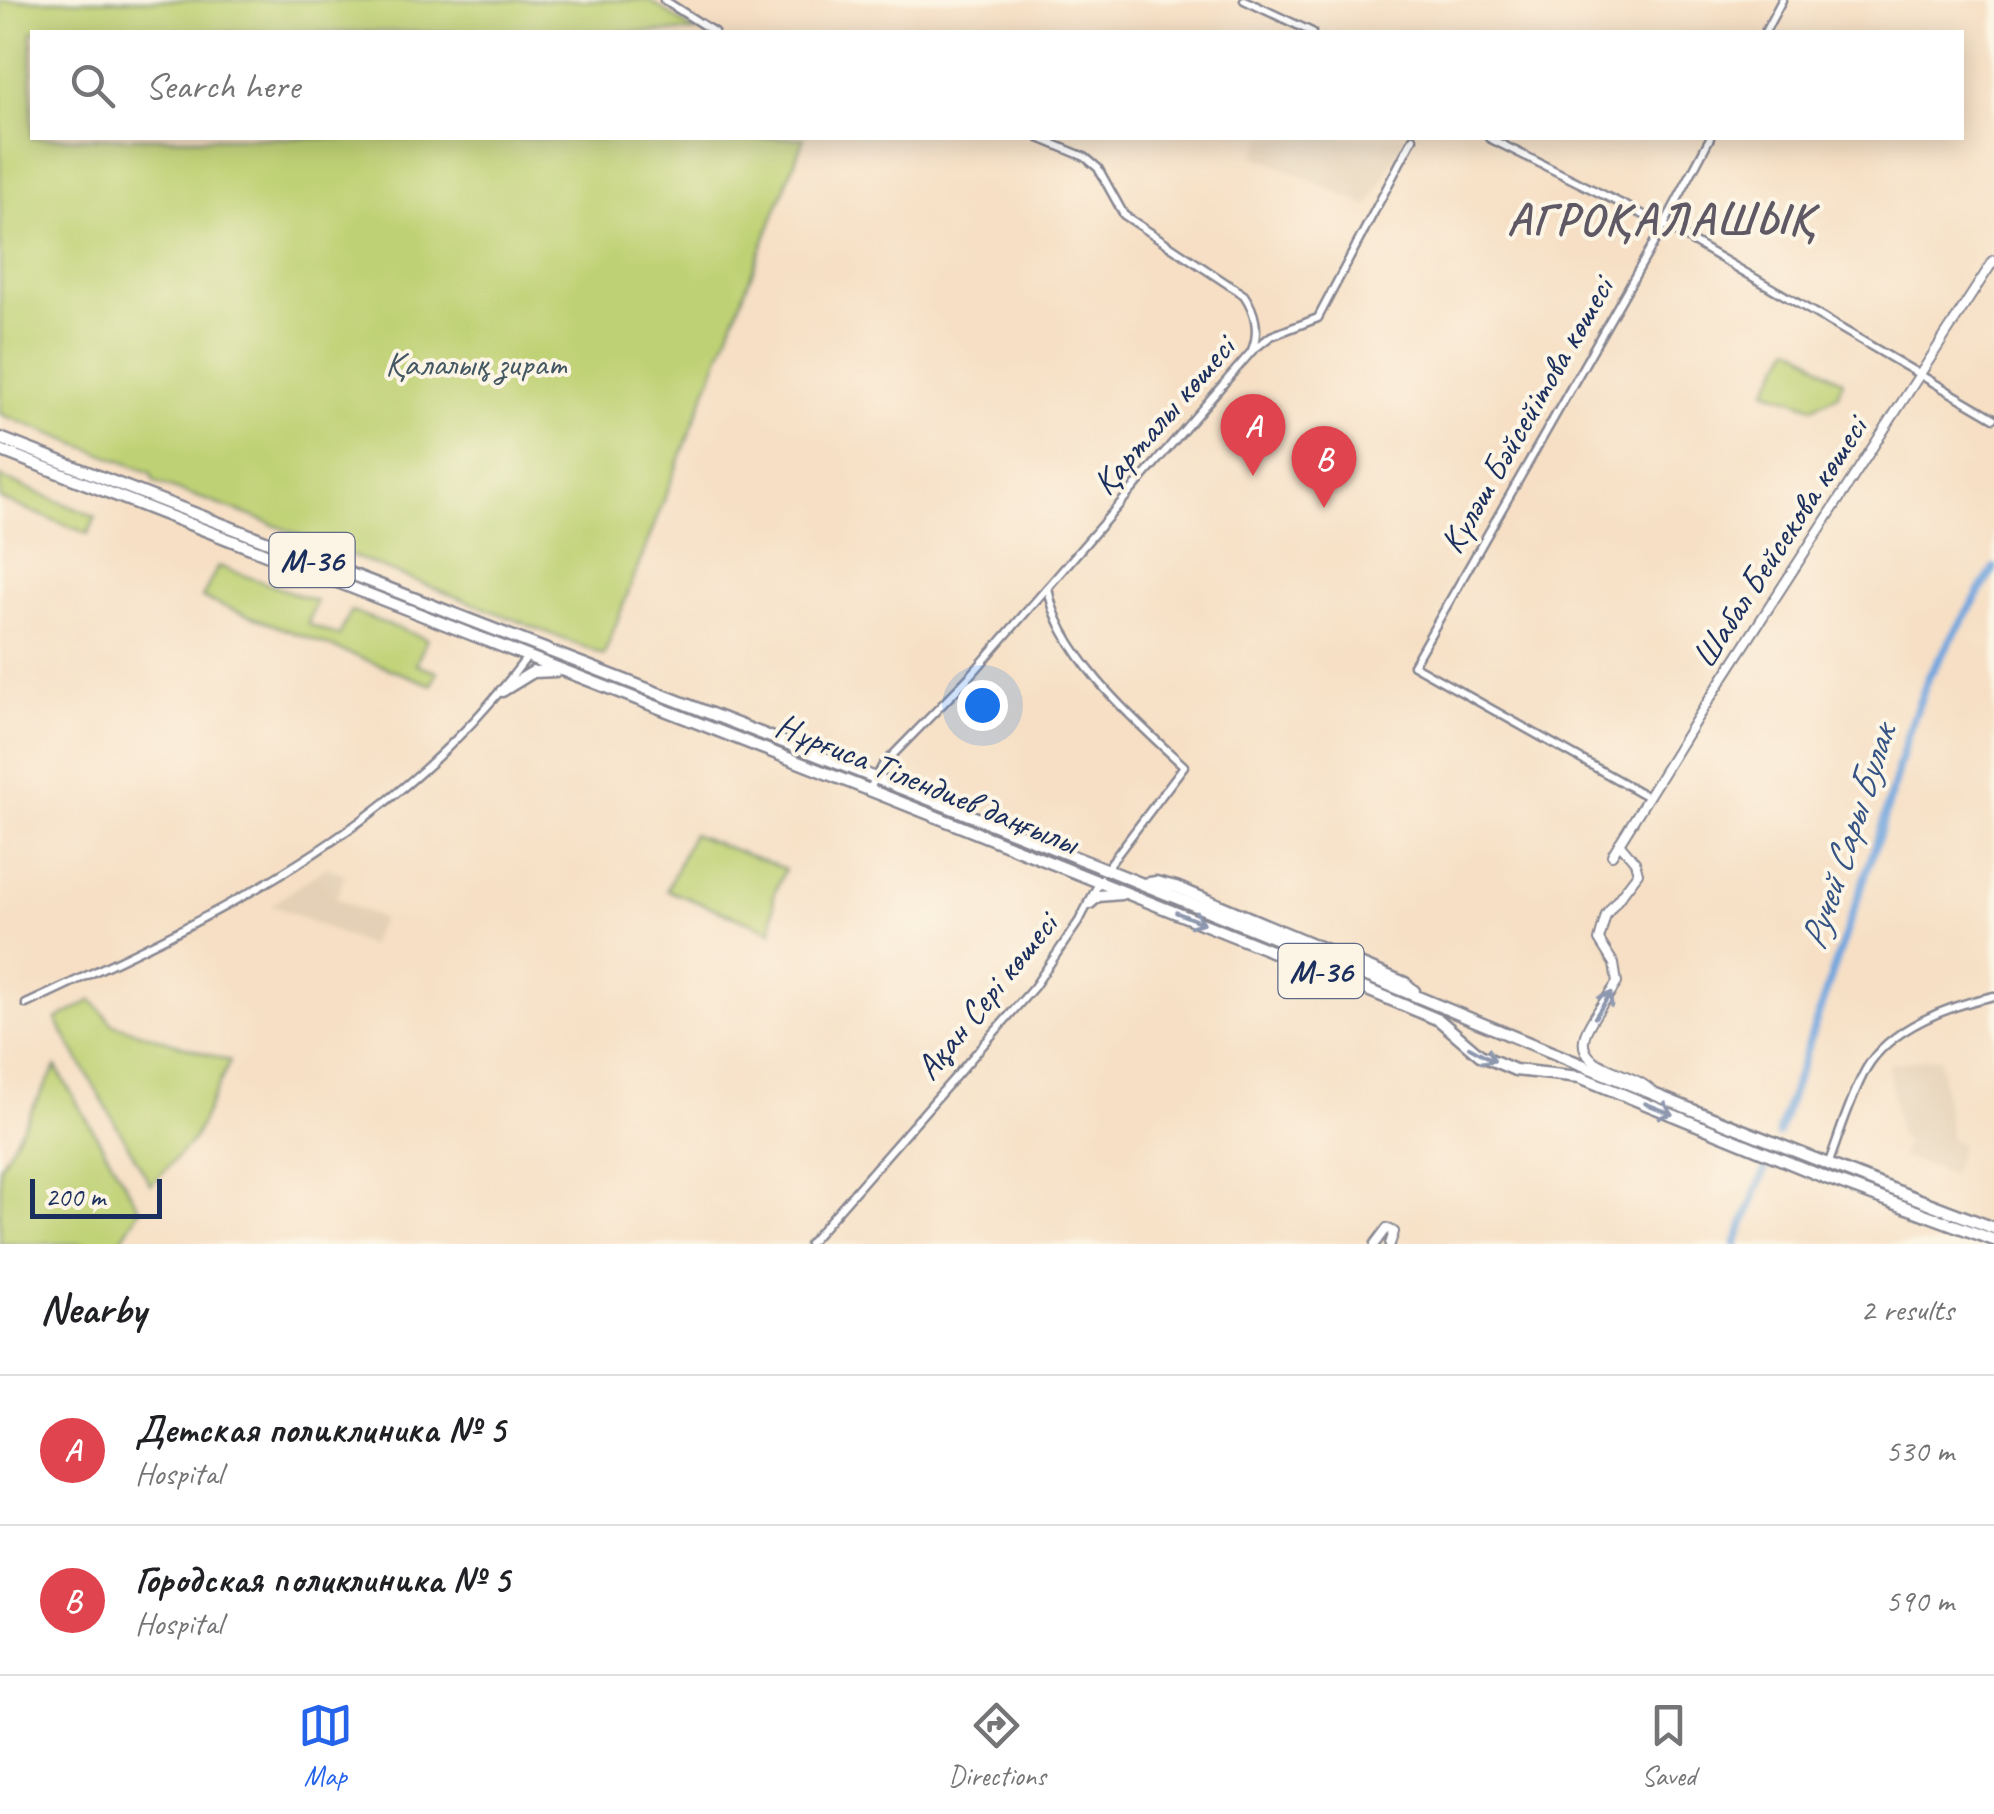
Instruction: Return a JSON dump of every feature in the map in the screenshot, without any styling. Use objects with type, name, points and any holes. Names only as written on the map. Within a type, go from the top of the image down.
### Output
[{"type":"main road","name":"Шабал Бейсекова көшесі","points":[[1612,855],[1994,260]]},
{"type":"main road","name":"Нұрғиса Тілендиев даңғылы","points":[[0,438],[872,784],[1288,958],[1652,1092],[1729,1130]]},
{"type":"main road","name":"Нұрғиса Тілендиев даңғылы","points":[[0,450],[572,674],[1143,884],[1427,1000],[1474,1051],[1515,1070],[1580,1077],[1729,1130],[1826,1171]]},
{"type":"main road","points":[[502,691],[541,670],[572,674]]},
{"type":"main road","points":[[1620,843],[1635,862],[1638,873],[1601,924],[1598,940],[1614,964],[1617,983],[1583,1043],[1589,1057],[1599,1065],[1646,1084],[1652,1092]]},
{"type":"main road","points":[[1143,884],[1156,882],[1190,893],[1404,983],[1427,1000]]},
{"type":"main road","points":[[1090,903],[1108,893],[1136,896]]},
{"type":"main road","points":[[1190,893],[1206,910]]},
{"type":"main road","points":[[1288,958],[1294,946]]},
{"type":"main road","name":"M-36","points":[[1826,1171],[1994,1228]]},
{"type":"main road","name":"M-36","points":[[1826,1171],[1994,1240]]},
{"type":"main road","points":[[1375,1244],[1384,1229],[1392,1230],[1392,1241]]},
{"type":"street","points":[[664,0],[711,30]]},
{"type":"street","points":[[1244,0],[1308,30]]},
{"type":"street","points":[[1766,30],[1782,0]]},
{"type":"street","points":[[1045,140],[1078,152],[1098,168],[1124,215],[1244,295],[1255,316],[1252,351]]},
{"type":"street","name":"Қарталы көшесі","points":[[872,784],[883,765],[972,674],[1252,351],[1271,336],[1321,313],[1412,140]]},
{"type":"street","points":[[1492,140],[1664,225],[1994,418]]},
{"type":"street","name":"Күләш Бәйсейітова көшесі","points":[[1648,797],[1413,665],[1709,140]]},
{"type":"street","name":"Ақан Сері көшесі","points":[[809,1244],[1034,987],[1090,903],[1106,870],[1184,766],[1119,703],[1080,656],[1050,604],[1048,587]]},
{"type":"street","points":[[26,1004],[184,930],[352,830],[394,798],[502,691],[528,656]]},
{"type":"street","points":[[1826,1171],[1865,1071],[1885,1046],[1938,1014],[1994,996]]},
{"type":"shaded area","points":[[1264,140],[1404,140],[1369,207],[1254,155]]},
{"type":"shaded area","points":[[326,867],[345,874],[336,898],[382,919],[369,946],[272,905]]},
{"type":"shaded area","points":[[1940,1057],[1951,1139],[1961,1144],[1952,1174],[1901,1157],[1907,1141],[1899,1136],[1888,1064]]},
{"type":"green space","name":"Қалалық зират","points":[[0,0],[649,0],[693,30],[30,30],[30,140],[803,140],[604,655],[155,482],[151,473],[0,414]]},
{"type":"green space","points":[[1791,346],[1842,380],[1838,395],[1813,407],[1766,390]]},
{"type":"green space","points":[[0,477],[96,517],[88,534],[0,499]]},
{"type":"green space","points":[[218,566],[316,601],[308,624],[339,636],[351,611],[427,639],[416,664],[437,672],[432,685],[202,598]]},
{"type":"green space","points":[[692,834],[785,869],[774,894],[772,931],[667,890]]},
{"type":"green space","points":[[92,1000],[113,1024],[230,1061],[193,1140],[151,1185],[56,1020]]},
{"type":"green space","points":[[56,1067],[140,1209],[119,1244],[0,1244],[0,1166]]},
{"type":"waterway","name":"Ручей Сары Булак","points":[[1778,1134],[1929,676],[1994,568]]},
{"type":"waterway","points":[[1736,1244],[1766,1167]]},
{"type":"place","name":"Детская поликлиника № 5","points":[[1253,476]]},
{"type":"place","name":"Городская поликлиника № 5","points":[[1324,508]]},
{"type":"district","name":"АГРОҚАЛАШЫҚ","points":[[1662,218]]}]
